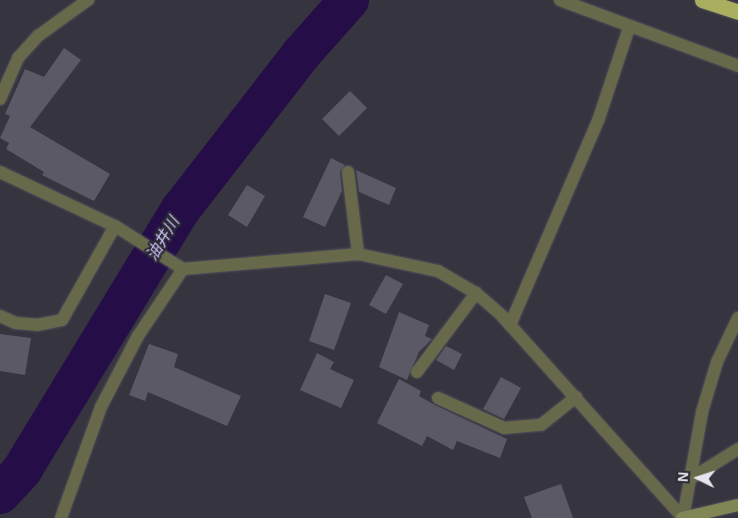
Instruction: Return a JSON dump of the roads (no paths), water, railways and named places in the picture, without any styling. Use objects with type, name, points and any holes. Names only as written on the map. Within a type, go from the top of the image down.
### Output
[{"type":"highway","points":[[702,0],[738,12]]},
{"type":"street","points":[[0,99],[18,58],[38,36],[88,0]]},
{"type":"street","points":[[560,0],[629,28],[738,66]]},
{"type":"street","points":[[510,325],[599,118],[629,28]]},
{"type":"street","points":[[0,172],[121,230],[183,269],[358,254],[438,271],[476,293],[510,325],[576,396],[683,518]]},
{"type":"street","points":[[348,172],[358,254]]},
{"type":"street","points":[[0,316],[16,323],[37,325],[62,320],[121,230]]},
{"type":"street","points":[[61,518],[101,407],[138,336],[183,269]]},
{"type":"street","points":[[416,372],[476,293]]},
{"type":"street","points":[[683,518],[714,371],[738,318]]},
{"type":"street","points":[[438,398],[504,428],[541,425],[576,396]]},
{"type":"street","points":[[690,479],[738,449]]},
{"type":"street","points":[[683,518],[738,505]]},
{"type":"waterway","name":"油井川","points":[[0,494],[22,470],[181,209],[302,53],[349,0]]}]
